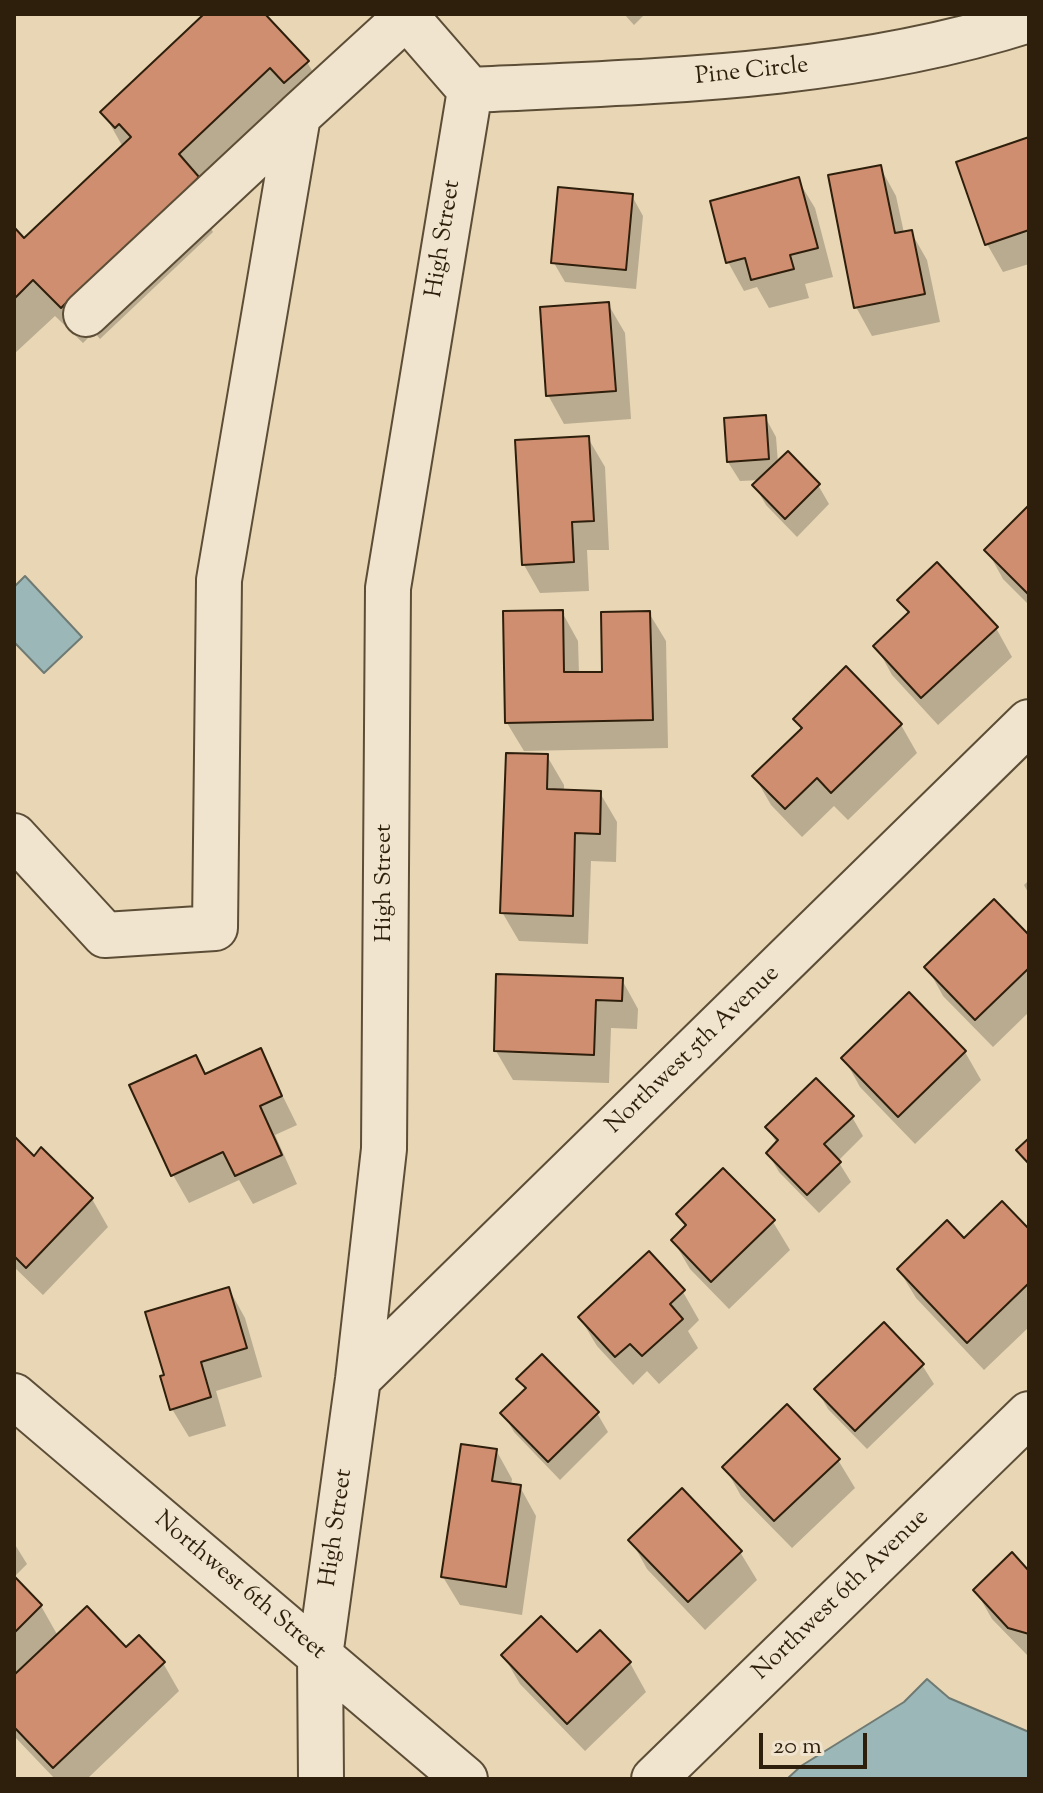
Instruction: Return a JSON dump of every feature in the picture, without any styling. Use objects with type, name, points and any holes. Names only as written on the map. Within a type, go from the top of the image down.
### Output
[{"type":"street","points":[[86,314],[405,15],[470,90]]},
{"type":"street","name":"Pine Circle","points":[[470,90],[718,78],[848,62],[932,46],[1029,20]]},
{"type":"street","name":"High Street","points":[[321,1779],[320,1656],[358,1379],[384,1149],[388,588],[470,90]]},
{"type":"street","points":[[14,836],[105,935],[215,928],[219,580],[298,116]]},
{"type":"street","name":"Northwest 5th Avenue","points":[[358,1379],[1029,722]]},
{"type":"street","name":"Northwest 6th Street","points":[[14,1396],[465,1779]]},
{"type":"street","name":"Northwest 6th Avenue","points":[[654,1779],[1029,1414]]},
{"type":"water","points":[[25,576],[82,637],[44,673],[14,642],[14,587]]},
{"type":"water","points":[[927,1679],[949,1698],[1029,1732],[1029,1779],[787,1779],[801,1766],[904,1702]]},
{"type":"building","points":[[204,14],[265,14],[309,61],[284,83],[270,68],[179,154],[199,177],[188,188],[194,194],[78,304],[72,297],[61,308],[33,280],[14,299],[14,227],[24,238],[131,137],[119,124],[115,128],[100,112]]},
{"type":"building","points":[[1029,137],[1029,230],[985,245],[956,162]]},
{"type":"building","points":[[881,165],[895,233],[912,230],[925,294],[854,308],[828,175]]},
{"type":"building","points":[[799,177],[818,248],[790,255],[794,269],[751,280],[745,258],[726,263],[710,201]]},
{"type":"building","points":[[558,187],[633,194],[626,270],[551,263]]},
{"type":"building","points":[[609,302],[616,391],[546,396],[540,307]]},
{"type":"building","points":[[766,415],[769,459],[727,462],[724,418]]},
{"type":"building","points":[[589,436],[594,521],[572,522],[574,562],[522,565],[515,440]]},
{"type":"building","points":[[788,451],[820,484],[785,519],[752,485]]},
{"type":"building","points":[[1029,505],[1029,595],[984,550]]},
{"type":"building","points":[[937,562],[998,627],[921,698],[873,646],[909,612],[897,600]]},
{"type":"building","points":[[563,610],[564,672],[602,672],[601,612],[650,611],[653,720],[505,723],[503,611]]},
{"type":"building","points":[[846,666],[902,724],[831,793],[817,778],[785,809],[752,776],[802,728],[793,719]]},
{"type":"building","points":[[506,753],[548,754],[547,789],[601,791],[600,834],[575,833],[573,916],[500,913]]},
{"type":"building","points":[[994,899],[1029,935],[1029,968],[975,1020],[924,967]]},
{"type":"building","points":[[496,974],[623,978],[622,1001],[596,1000],[594,1055],[494,1051]]},
{"type":"building","points":[[909,992],[966,1051],[898,1117],[841,1058]]},
{"type":"building","points":[[261,1048],[282,1096],[260,1106],[282,1155],[235,1176],[223,1152],[171,1176],[129,1085],[196,1055],[205,1074]]},
{"type":"building","points":[[816,1078],[854,1116],[824,1144],[841,1162],[807,1195],[766,1153],[778,1140],[765,1127]]},
{"type":"building","points":[[14,1136],[34,1156],[41,1147],[93,1198],[26,1268],[14,1256]]},
{"type":"building","points":[[1029,1138],[1029,1164],[1016,1150]]},
{"type":"building","points":[[723,1168],[775,1220],[711,1282],[671,1240],[686,1225],[676,1214]]},
{"type":"building","points":[[1002,1201],[1029,1229],[1029,1283],[967,1343],[897,1269],[947,1220],[964,1238]]},
{"type":"building","points":[[649,1251],[685,1290],[670,1304],[683,1319],[642,1356],[630,1344],[615,1357],[578,1317]]},
{"type":"building","points":[[229,1287],[247,1348],[201,1362],[211,1397],[170,1410],[160,1376],[164,1375],[145,1312]]},
{"type":"building","points":[[884,1322],[924,1364],[855,1431],[814,1389]]},
{"type":"building","points":[[542,1354],[599,1412],[548,1462],[500,1413],[526,1388],[516,1379]]},
{"type":"building","points":[[787,1404],[840,1459],[774,1521],[722,1467]]},
{"type":"building","points":[[461,1444],[497,1449],[492,1481],[521,1485],[506,1587],[441,1577]]},
{"type":"building","points":[[682,1488],[742,1551],[688,1602],[628,1540]]},
{"type":"building","points":[[1012,1552],[1029,1571],[1029,1634],[1008,1628],[973,1590]]},
{"type":"building","points":[[14,1576],[42,1605],[14,1633]]},
{"type":"building","points":[[87,1606],[126,1647],[139,1635],[165,1662],[53,1768],[14,1727],[14,1675]]},
{"type":"building","points":[[541,1616],[577,1652],[600,1630],[631,1662],[567,1724],[501,1655]]}]
